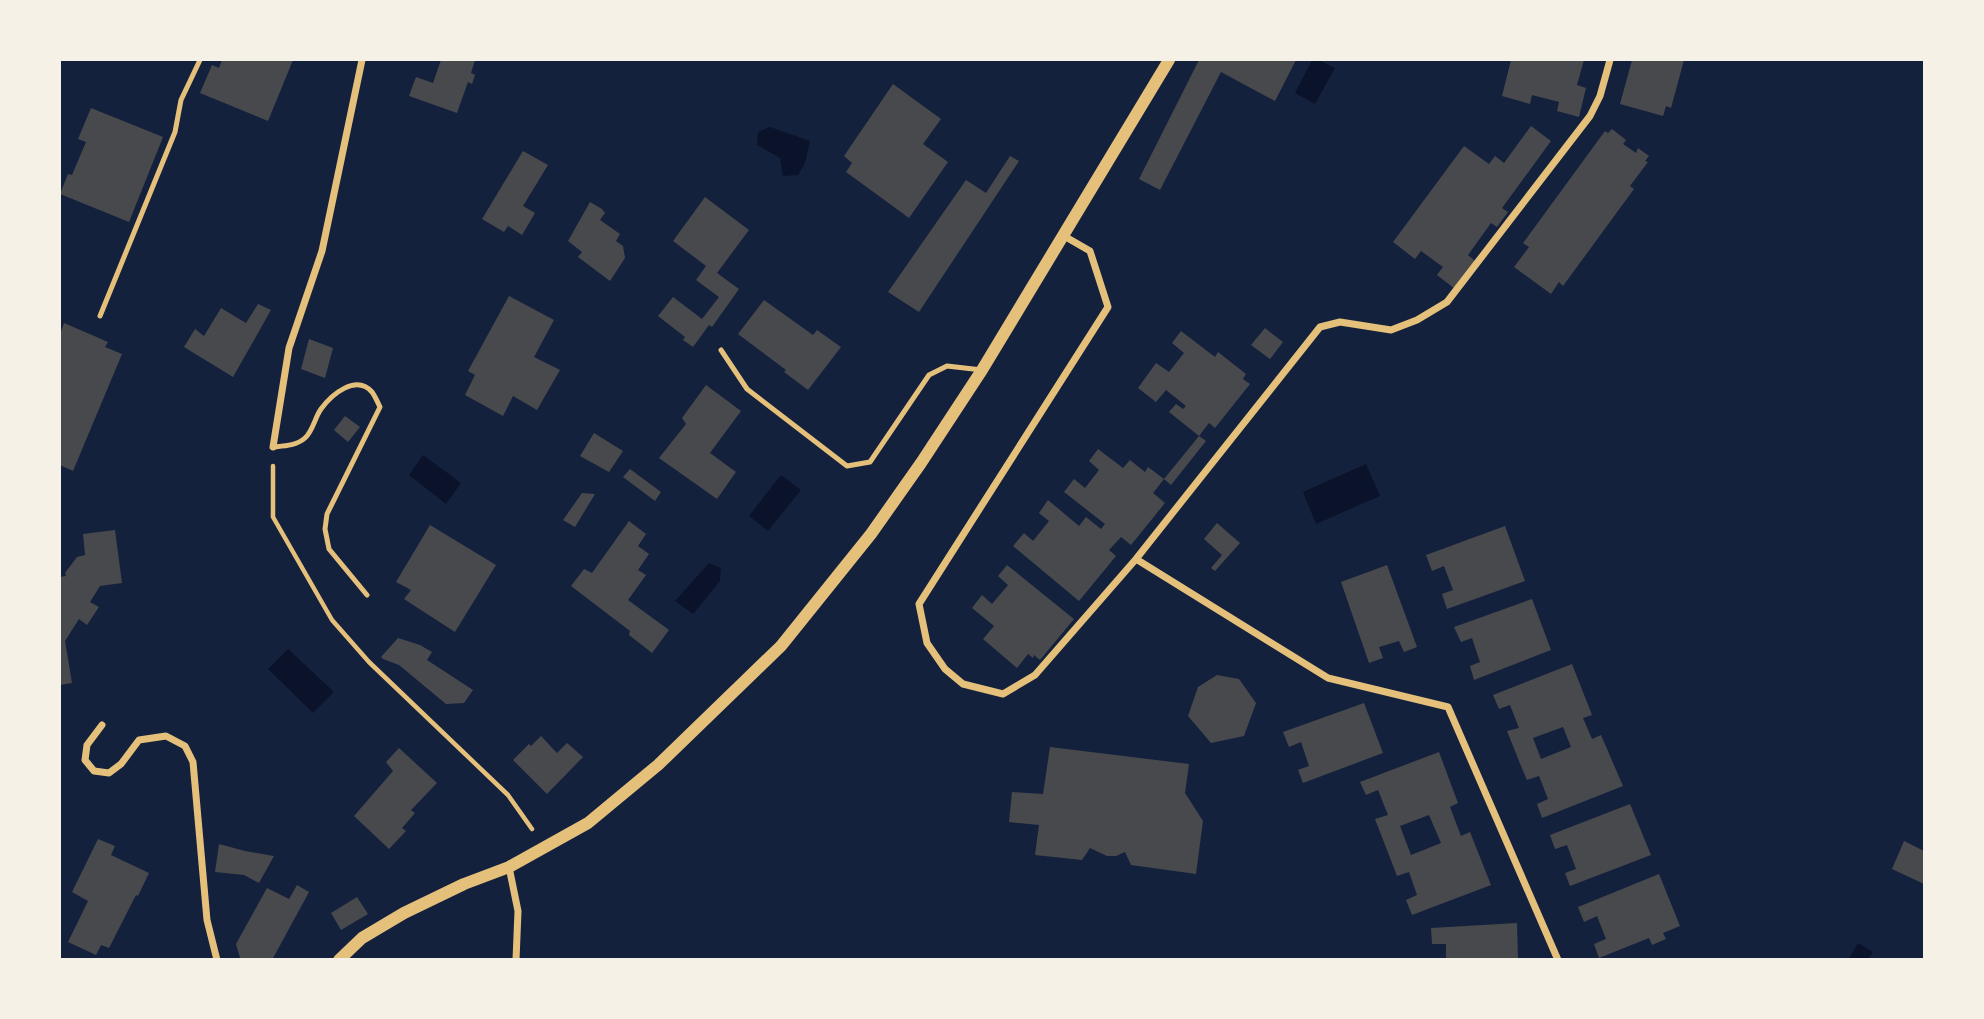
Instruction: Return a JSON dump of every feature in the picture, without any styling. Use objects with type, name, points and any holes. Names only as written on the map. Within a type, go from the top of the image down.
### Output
[{"type":"street","points":[[273,447],[289,348],[322,251],[362,60]]},
{"type":"street","points":[[339,960],[362,938],[404,913],[464,884],[509,867],[587,822],[658,765],[781,646],[871,534],[921,463],[982,370],[1169,60]]},
{"type":"street","points":[[1064,236],[1090,251],[1108,307],[919,604],[927,643],[945,669],[963,684],[1003,694],[1035,675],[1136,559],[1320,327],[1339,322],[1391,330],[1417,320],[1447,302],[1590,116],[1601,96],[1610,60]]},
{"type":"street","points":[[1136,559],[1328,678],[1448,708],[1558,960]]},
{"type":"street","points":[[102,725],[87,746],[85,760],[94,771],[109,773],[121,764],[139,740],[166,736],[185,746],[193,762],[207,920],[217,960]]},
{"type":"street","points":[[509,867],[518,911],[516,960]]},
{"type":"lane","points":[[100,316],[175,132],[181,100],[200,60]]},
{"type":"lane","points":[[721,350],[747,389],[847,466],[870,462],[929,375],[947,366],[982,370]]},
{"type":"lane","points":[[273,447],[296,444],[306,437],[321,408],[350,385],[362,385],[372,392],[380,407],[327,514],[325,529],[329,548],[367,595]]},
{"type":"path","points":[[273,447],[273,517],[332,620],[369,662],[509,795],[544,847]]},
{"type":"water","points":[[1312,60],[1319,60],[1335,68],[1315,104],[1295,93]]},
{"type":"water","points":[[770,127],[810,141],[805,163],[798,175],[783,176],[780,158],[757,145],[758,132]]},
{"type":"water","points":[[423,455],[461,483],[446,504],[409,475]]},
{"type":"water","points":[[1366,464],[1380,496],[1316,524],[1303,492]]},
{"type":"water","points":[[781,475],[801,490],[768,531],[749,516]]},
{"type":"water","points":[[709,563],[721,568],[720,581],[693,614],[675,601]]},
{"type":"water","points":[[288,649],[334,692],[313,713],[268,669]]},
{"type":"water","points":[[1858,943],[1873,952],[1868,959],[1849,959]]},
{"type":"building","points":[[222,60],[293,60],[268,121],[200,93],[212,65],[219,68]]},
{"type":"building","points":[[441,60],[475,60],[471,73],[475,75],[472,84],[468,82],[457,113],[409,96],[416,77],[433,83]]},
{"type":"building","points":[[1199,60],[1296,60],[1275,101],[1221,72],[1160,190],[1139,179]]},
{"type":"building","points":[[1511,60],[1584,60],[1577,85],[1586,88],[1579,117],[1557,111],[1559,102],[1532,95],[1530,104],[1502,96]]},
{"type":"building","points":[[1632,60],[1684,60],[1671,108],[1666,106],[1663,116],[1620,104]]},
{"type":"building","points":[[893,84],[941,119],[923,144],[948,162],[909,218],[846,172],[852,163],[844,156]]},
{"type":"building","points":[[91,108],[163,137],[129,222],[60,194],[68,174],[72,175],[86,142],[78,139]]},
{"type":"building","points":[[1531,126],[1551,141],[1502,208],[1508,212],[1497,227],[1491,223],[1468,255],[1475,261],[1455,289],[1437,275],[1443,267],[1421,251],[1415,259],[1393,242],[1464,146],[1489,164],[1495,156],[1504,163]]},
{"type":"building","points":[[1612,129],[1626,140],[1623,144],[1636,153],[1638,148],[1649,156],[1645,161],[1648,162],[1630,186],[1634,189],[1563,286],[1559,282],[1551,294],[1514,267],[1529,247],[1523,243],[1605,131],[1608,133]]},
{"type":"building","points":[[523,151],[548,165],[523,206],[535,213],[522,235],[508,226],[504,232],[482,219]]},
{"type":"building","points":[[1010,156],[1019,161],[919,312],[888,292],[966,180],[986,193]]},
{"type":"building","points":[[705,197],[749,230],[717,273],[739,289],[712,327],[709,325],[693,347],[683,340],[685,337],[658,316],[673,297],[702,319],[719,297],[696,280],[706,266],[673,241]]},
{"type":"building","points":[[590,202],[605,213],[600,220],[620,234],[616,241],[623,246],[625,258],[610,281],[578,257],[582,252],[568,241]]},
{"type":"building","points":[[509,296],[554,320],[534,357],[560,370],[537,410],[513,396],[503,416],[465,395],[475,375],[468,371]]},
{"type":"building","points":[[764,300],[813,335],[817,330],[841,347],[808,390],[738,334]]},
{"type":"building","points":[[258,304],[271,310],[233,377],[184,347],[195,329],[204,336],[221,308],[246,323]]},
{"type":"building","points":[[64,323],[108,342],[105,347],[122,354],[73,471],[60,465],[60,334]]},
{"type":"building","points":[[1265,328],[1283,342],[1270,359],[1251,345]]},
{"type":"building","points":[[1181,331],[1215,357],[1218,352],[1246,374],[1243,379],[1250,384],[1215,428],[1209,423],[1199,436],[1169,412],[1176,404],[1183,409],[1186,406],[1166,390],[1156,402],[1138,388],[1156,363],[1169,372],[1184,353],[1172,343]]},
{"type":"building","points":[[309,339],[333,348],[325,378],[301,369]]},
{"type":"building","points":[[706,385],[741,411],[710,453],[736,472],[717,499],[659,458],[686,424],[682,418]]},
{"type":"building","points":[[345,416],[360,427],[348,442],[334,430]]},
{"type":"building","points":[[594,433],[623,451],[609,472],[580,456]]},
{"type":"building","points":[[1199,436],[1206,441],[1171,485],[1164,479]]},
{"type":"building","points":[[1098,449],[1123,468],[1130,460],[1145,472],[1148,467],[1164,479],[1153,493],[1165,503],[1131,545],[1121,537],[1109,550],[1116,556],[1079,601],[1013,546],[1024,533],[1033,541],[1049,521],[1039,513],[1048,500],[1079,526],[1086,517],[1101,529],[1105,524],[1064,492],[1074,479],[1085,488],[1099,470],[1089,461]]},
{"type":"building","points":[[630,469],[661,492],[655,501],[623,477]]},
{"type":"building","points":[[582,493],[595,494],[575,527],[563,520]]},
{"type":"building","points":[[629,521],[646,534],[638,546],[649,554],[638,570],[646,575],[628,600],[669,630],[652,653],[629,635],[630,631],[571,586],[584,569],[592,573]]},
{"type":"building","points":[[1217,523],[1240,543],[1215,571],[1211,568],[1222,555],[1204,539]]},
{"type":"building","points":[[430,525],[496,565],[455,632],[404,599],[411,590],[396,582]]},
{"type":"building","points":[[1505,526],[1525,581],[1447,609],[1442,594],[1453,590],[1444,566],[1432,571],[1426,555]]},
{"type":"building","points":[[115,530],[122,583],[100,586],[90,602],[99,607],[87,625],[79,619],[65,641],[72,683],[60,685],[60,577],[66,576],[65,573],[77,557],[85,555],[83,534]]},
{"type":"building","points":[[1007,565],[1074,619],[1040,660],[1028,654],[1017,668],[983,639],[994,626],[972,608],[982,595],[992,604],[1008,585],[998,576]]},
{"type":"building","points":[[1387,565],[1417,647],[1404,652],[1399,641],[1379,647],[1383,658],[1369,663],[1341,582]]},
{"type":"building","points":[[1532,599],[1551,650],[1474,680],[1470,666],[1480,662],[1472,638],[1461,642],[1454,627]]},
{"type":"building","points":[[398,638],[432,652],[427,660],[473,690],[464,703],[446,704],[399,665],[383,659],[381,657]]},
{"type":"building","points":[[1572,664],[1592,715],[1583,718],[1592,739],[1601,735],[1623,786],[1542,818],[1537,804],[1548,799],[1539,776],[1527,780],[1507,731],[1519,728],[1510,705],[1499,709],[1493,695]],"holes":[[[1563,727],[1571,747],[1541,759],[1533,738]]]},
{"type":"building","points":[[1217,675],[1239,679],[1256,703],[1244,736],[1211,743],[1188,716],[1198,687]]},
{"type":"building","points":[[1364,703],[1383,753],[1303,783],[1298,770],[1309,766],[1301,742],[1289,747],[1283,732]]},
{"type":"building","points":[[541,736],[557,753],[567,743],[583,757],[547,794],[513,760]]},
{"type":"building","points":[[1050,747],[1189,764],[1185,793],[1203,821],[1196,874],[1131,865],[1125,852],[1107,856],[1090,848],[1082,860],[1035,855],[1039,825],[1009,822],[1012,792],[1043,794]]},
{"type":"building","points":[[399,748],[437,783],[411,810],[415,813],[402,828],[406,831],[389,849],[354,816],[393,771],[386,762]]},
{"type":"building","points":[[1439,752],[1458,803],[1450,807],[1461,836],[1470,832],[1491,885],[1412,915],[1406,900],[1417,895],[1409,872],[1397,876],[1375,819],[1388,815],[1378,790],[1366,795],[1360,782]],"holes":[[[1429,815],[1441,843],[1411,855],[1400,826]]]},
{"type":"building","points":[[1630,804],[1651,855],[1570,886],[1565,873],[1576,869],[1567,845],[1555,849],[1550,835]]},
{"type":"building","points":[[98,839],[115,846],[111,855],[149,873],[109,948],[101,945],[96,955],[68,942],[88,901],[72,892]]},
{"type":"building","points":[[1904,841],[1924,851],[1924,884],[1892,869]]},
{"type":"building","points":[[219,844],[274,856],[259,883],[244,875],[215,872]]},
{"type":"building","points":[[1659,874],[1680,926],[1663,933],[1666,939],[1652,945],[1649,938],[1599,958],[1594,944],[1606,939],[1597,916],[1584,922],[1578,907]]},
{"type":"building","points":[[297,885],[309,892],[272,960],[240,958],[236,944],[267,888],[289,899]]},
{"type":"building","points":[[357,897],[368,914],[341,930],[331,913]]},
{"type":"building","points":[[1517,923],[1518,960],[1446,960],[1446,944],[1432,944],[1431,928]]}]
